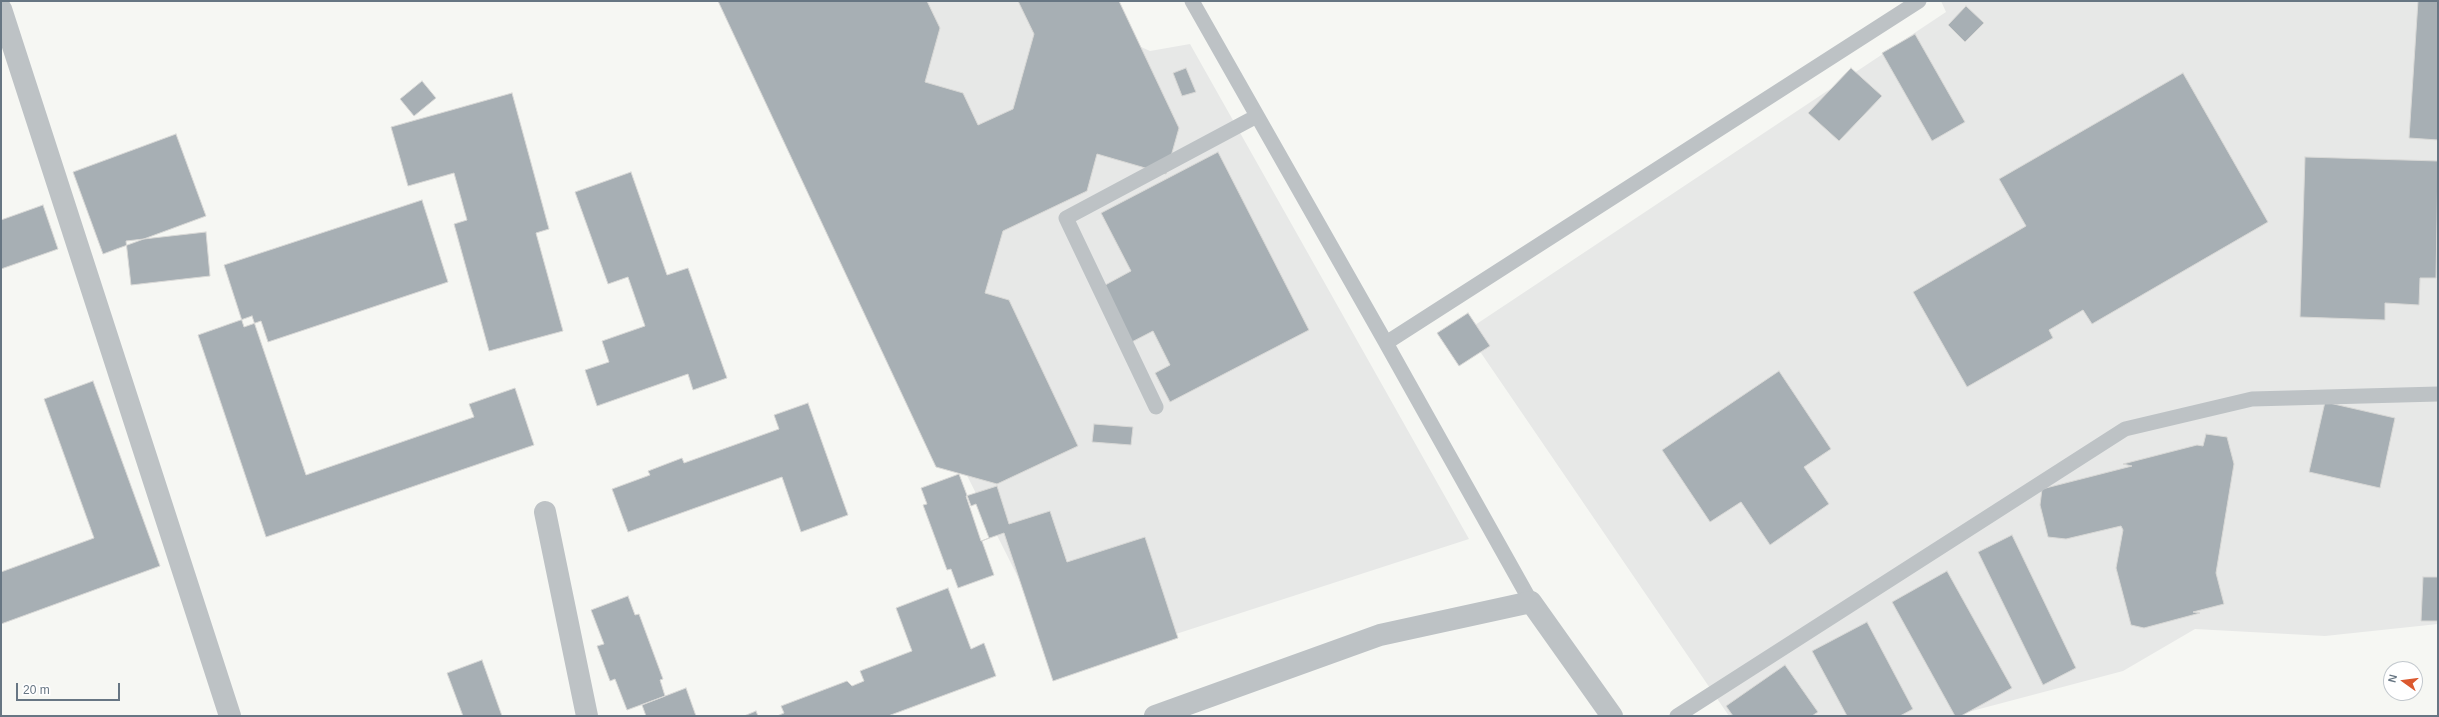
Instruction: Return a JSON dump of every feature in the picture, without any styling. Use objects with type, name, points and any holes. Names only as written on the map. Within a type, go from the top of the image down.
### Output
[{"type":"street","points":[[1,9],[230,716]]},
{"type":"street","points":[[545,512],[587,716]]},
{"type":"street","points":[[1156,716],[1380,635],[1531,602],[1612,716]]},
{"type":"lane","points":[[1192,1],[1531,602]]},
{"type":"lane","points":[[1386,343],[1920,1]]},
{"type":"lane","points":[[1156,407],[1066,218],[1257,116]]},
{"type":"lane","points":[[1677,716],[2125,429],[2252,399],[2438,394]]},
{"type":"shaded area","points":[[729,1],[1106,1],[1128,41],[1150,51],[1190,44],[1469,539],[1071,668],[1037,615]]},
{"type":"shaded area","points":[[1941,1],[2438,1],[2438,624],[2325,636],[2195,629],[2123,671],[1953,716],[1729,716],[1466,331],[1946,12]]},
{"type":"building","points":[[718,1],[927,1],[940,28],[925,82],[963,93],[978,125],[1013,109],[1034,34],[1018,1],[1119,1],[1179,128],[1166,174],[1097,154],[1087,191],[1003,231],[985,293],[1009,300],[1078,446],[997,484],[936,467]]},
{"type":"building","points":[[2418,1],[2438,1],[2438,140],[2409,138]]},
{"type":"building","points":[[1966,6],[1984,23],[1965,42],[1948,25]]},
{"type":"building","points":[[1915,34],[1965,122],[1932,141],[1882,53]]},
{"type":"building","points":[[1186,68],[1196,92],[1182,96],[1173,73]]},
{"type":"building","points":[[1851,68],[1882,96],[1839,141],[1808,113]]},
{"type":"building","points":[[2183,73],[2268,222],[2092,324],[2083,310],[2049,330],[2053,338],[1967,387],[1913,292],[2026,226],[1999,179]]},
{"type":"building","points":[[422,81],[436,98],[414,116],[400,99]]},
{"type":"building","points":[[512,93],[549,229],[536,233],[563,331],[489,351],[454,224],[467,220],[454,173],[408,186],[391,127]]},
{"type":"building","points":[[176,134],[206,216],[103,254],[73,172]]},
{"type":"building","points":[[1218,152],[1309,330],[1170,402],[1155,373],[1170,365],[1153,331],[1124,346],[1096,290],[1131,271],[1101,213]]},
{"type":"building","points":[[2305,157],[2438,161],[2436,278],[2420,278],[2419,305],[2385,303],[2385,320],[2300,317]]},
{"type":"building","points":[[631,172],[667,275],[688,268],[727,378],[693,390],[688,374],[597,406],[585,370],[609,362],[602,341],[645,326],[628,277],[608,284],[575,192]]},
{"type":"building","points":[[422,200],[448,282],[268,342],[261,321],[244,327],[224,265]]},
{"type":"building","points":[[43,205],[58,249],[1,269],[1,220]]},
{"type":"building","points":[[206,232],[210,276],[131,285],[126,241]]},
{"type":"building","points":[[1468,313],[1490,346],[1459,366],[1437,333]]},
{"type":"building","points":[[252,316],[306,475],[474,417],[469,404],[515,388],[534,445],[266,537],[198,335]]},
{"type":"building","points":[[1779,371],[1831,449],[1804,467],[1829,504],[1770,545],[1741,502],[1710,522],[1662,450]]},
{"type":"building","points":[[93,381],[160,566],[1,624],[1,572],[94,538],[44,399]]},
{"type":"building","points":[[2325,402],[2395,418],[2380,488],[2309,472]]},
{"type":"building","points":[[808,403],[848,515],[801,532],[782,477],[628,532],[612,489],[650,475],[648,471],[682,458],[684,463],[779,429],[774,415]]},
{"type":"building","points":[[1094,424],[1133,427],[1131,445],[1092,442]]},
{"type":"building","points":[[2206,434],[2227,437],[2234,464],[2216,573],[2224,604],[2193,612],[2200,613],[2144,628],[2131,625],[2116,568],[2123,530],[2121,526],[2066,539],[2048,537],[2040,505],[2042,489],[2132,466],[2123,464],[2197,445],[2203,446]]},
{"type":"building","points":[[959,474],[971,506],[976,504],[989,538],[982,541],[994,575],[958,588],[951,569],[947,570],[923,505],[927,504],[921,488]]},
{"type":"building","points":[[997,486],[1009,524],[1050,511],[1067,562],[1145,537],[1178,638],[1053,681],[1004,533],[981,541],[966,496]]},
{"type":"building","points":[[2012,535],[2076,668],[2043,685],[1978,552]]},
{"type":"building","points":[[1947,571],[2012,688],[1961,716],[1955,716],[1892,602]]},
{"type":"building","points":[[2423,577],[2438,577],[2438,621],[2421,621]]},
{"type":"building","points":[[948,588],[971,649],[984,643],[996,676],[888,716],[777,716],[784,713],[781,706],[847,681],[852,686],[864,681],[860,671],[912,651],[896,608]]},
{"type":"building","points":[[628,596],[635,615],[639,614],[663,679],[660,680],[665,696],[627,710],[615,679],[610,681],[597,646],[604,644],[591,610]]},
{"type":"building","points":[[1867,622],[1913,709],[1900,716],[1847,716],[1812,651]]},
{"type":"building","points":[[482,660],[502,716],[463,716],[447,673]]},
{"type":"building","points":[[1785,665],[1818,712],[1812,716],[1733,716],[1726,706]]},
{"type":"building","points":[[686,688],[696,716],[646,716],[642,705]]},
{"type":"building","points":[[756,711],[758,716],[744,716]]}]
